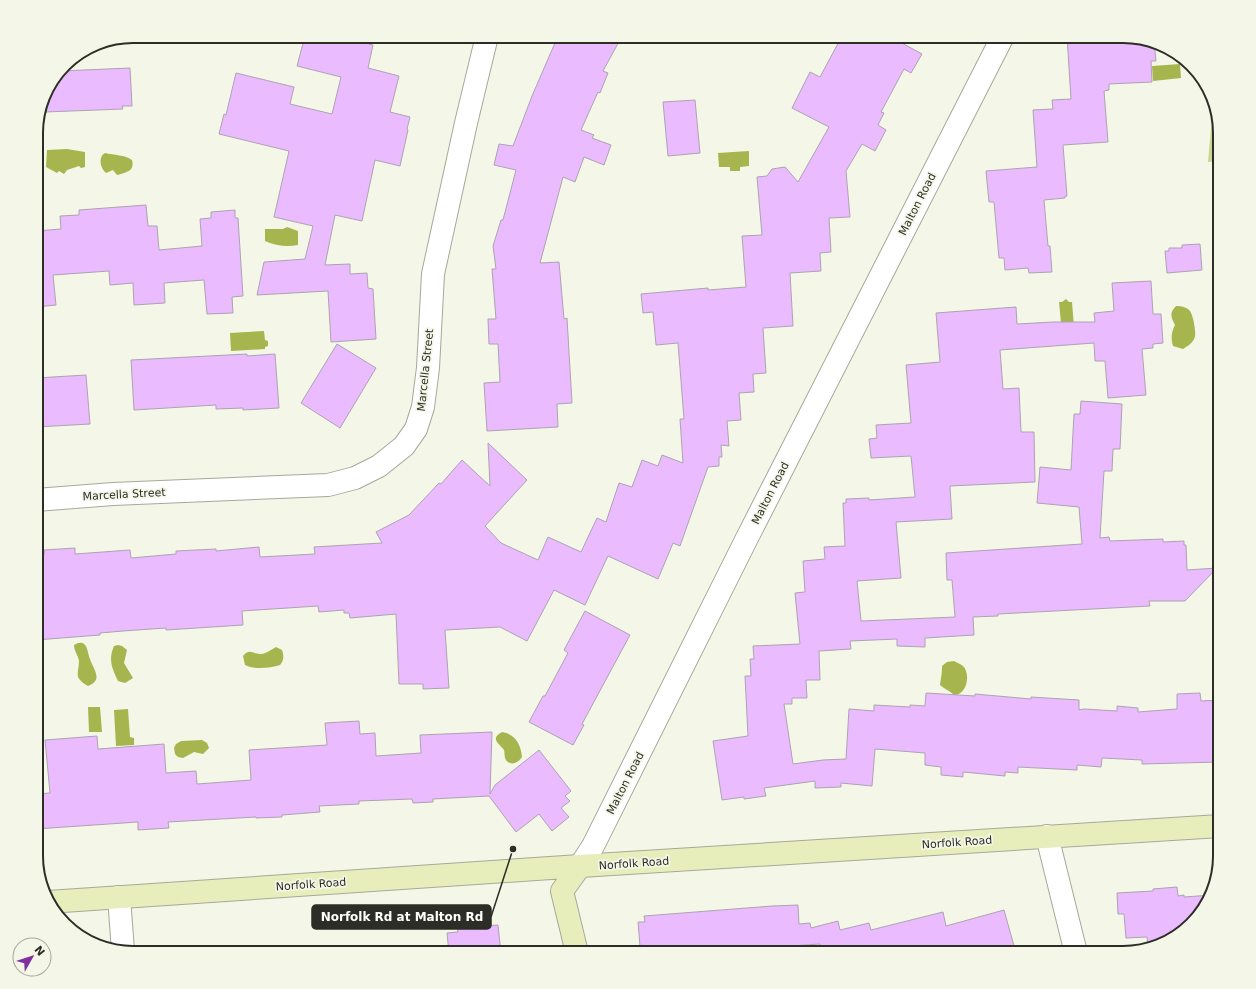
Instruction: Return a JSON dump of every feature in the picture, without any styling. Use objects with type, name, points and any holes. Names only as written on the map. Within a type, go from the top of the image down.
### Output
[{"type":"street","name":"Marcella Street","points":[[43,500],[121,494],[328,485],[355,478],[380,466],[404,446],[416,429],[423,407],[428,368],[433,274],[485,43]]},
{"type":"street","name":"Malton Road","points":[[575,946],[562,891],[593,846],[742,547],[999,43]]},
{"type":"street","name":"Norfolk Road","points":[[55,901],[580,866],[1213,826]]},
{"type":"street","points":[[1047,836],[1074,946]]},
{"type":"street","points":[[119,897],[123,945]]},
{"type":"shaded area","points":[[1180,64],[1181,78],[1153,81],[1152,66]]},
{"type":"shaded area","points":[[1212,120],[1213,162],[1208,162]]},
{"type":"shaded area","points":[[67,149],[85,152],[85,167],[81,168],[79,166],[67,170],[64,174],[59,171],[57,173],[46,167],[47,150]]},
{"type":"shaded area","points":[[749,151],[749,166],[740,167],[740,171],[730,171],[730,167],[719,167],[718,153]]},
{"type":"shaded area","points":[[105,153],[129,158],[132,160],[133,164],[131,169],[117,175],[113,170],[106,173],[102,168],[101,163],[101,157]]},
{"type":"shaded area","points":[[287,227],[298,231],[298,245],[282,246],[265,241],[265,229],[283,229]]},
{"type":"shaded area","points":[[1066,299],[1069,302],[1072,302],[1074,327],[1061,323],[1059,302]]},
{"type":"shaded area","points":[[1176,306],[1184,307],[1190,311],[1195,327],[1195,336],[1193,340],[1183,349],[1173,346],[1172,340],[1172,333],[1175,325],[1172,313]]},
{"type":"shaded area","points":[[264,331],[265,340],[268,341],[268,346],[265,347],[265,349],[231,351],[230,333]]},
{"type":"shaded area","points":[[83,643],[85,645],[96,674],[93,684],[88,686],[78,677],[79,661],[74,645]]},
{"type":"shaded area","points":[[118,645],[127,650],[124,663],[133,678],[125,683],[118,681],[111,660],[114,646]]},
{"type":"shaded area","points":[[276,647],[283,652],[283,660],[280,665],[253,668],[245,665],[243,656],[247,652],[263,654]]},
{"type":"shaded area","points":[[954,661],[963,666],[967,674],[967,679],[965,688],[962,692],[954,695],[940,685],[942,666],[947,662]]},
{"type":"shaded area","points":[[88,707],[100,707],[102,732],[89,732]]},
{"type":"shaded area","points":[[128,709],[130,737],[134,738],[134,745],[116,746],[114,710]]},
{"type":"shaded area","points":[[502,732],[514,737],[519,744],[522,757],[515,763],[510,763],[506,760],[504,750],[496,739],[496,737]]},
{"type":"shaded area","points":[[202,740],[207,743],[209,748],[203,754],[194,752],[183,758],[178,757],[175,754],[174,748],[176,744],[181,741]]},
{"type":"building","points":[[303,43],[365,43],[373,45],[368,68],[399,76],[390,112],[410,117],[400,166],[375,160],[362,221],[335,215],[325,265],[350,264],[350,274],[367,273],[368,288],[373,289],[376,339],[331,342],[328,291],[257,295],[264,262],[305,259],[313,226],[274,217],[289,151],[219,134],[224,114],[226,115],[236,73],[294,87],[290,104],[332,114],[341,77],[297,66]]},
{"type":"building","points":[[555,43],[618,43],[603,71],[608,73],[600,93],[598,92],[581,130],[594,135],[592,138],[611,145],[604,165],[584,157],[575,182],[563,177],[540,263],[559,262],[564,319],[567,318],[572,403],[557,404],[558,427],[487,431],[484,383],[500,382],[498,344],[489,344],[488,319],[496,319],[492,269],[496,269],[493,246],[501,220],[503,220],[516,170],[494,165],[499,144],[513,146],[532,96]]},
{"type":"building","points":[[838,43],[902,43],[922,54],[911,73],[904,69],[881,112],[884,113],[878,125],[886,130],[875,151],[862,144],[846,171],[850,217],[829,218],[831,252],[820,253],[821,271],[790,273],[793,326],[763,328],[766,373],[753,374],[754,392],[739,393],[741,420],[727,421],[729,446],[721,445],[722,457],[719,457],[719,466],[708,467],[680,546],[673,543],[658,579],[608,556],[585,605],[554,590],[527,641],[500,627],[445,630],[449,688],[423,689],[423,684],[399,684],[396,614],[350,618],[349,613],[344,613],[344,610],[319,612],[318,606],[242,611],[243,625],[123,631],[100,633],[100,635],[43,639],[44,550],[75,548],[75,554],[130,550],[131,558],[176,554],[176,551],[216,549],[216,551],[259,547],[260,557],[315,554],[314,547],[382,543],[376,532],[409,515],[439,483],[441,484],[462,460],[490,486],[488,443],[527,480],[485,526],[501,543],[538,560],[548,537],[581,552],[597,518],[606,522],[619,483],[632,487],[642,460],[658,466],[662,455],[683,463],[680,419],[684,419],[678,343],[656,345],[653,312],[643,313],[641,294],[708,288],[708,290],[746,287],[742,236],[762,235],[757,177],[767,176],[772,169],[785,167],[798,182],[829,127],[792,108],[810,72],[820,77]]},
{"type":"building","points":[[1067,43],[1129,43],[1155,49],[1156,61],[1151,61],[1152,82],[1109,84],[1109,90],[1104,91],[1108,142],[1063,145],[1067,196],[1065,196],[1065,198],[1044,200],[1052,272],[1029,273],[1028,268],[1005,270],[1004,258],[999,258],[994,202],[989,202],[986,171],[1037,167],[1033,110],[1053,109],[1052,100],[1071,99]]},
{"type":"building","points":[[130,68],[132,106],[122,106],[123,109],[46,112],[52,93],[68,71]]},
{"type":"building","points":[[695,100],[700,153],[668,156],[663,102]]},
{"type":"building","points":[[146,205],[148,226],[157,226],[159,250],[202,246],[200,219],[211,218],[211,212],[235,210],[235,218],[238,218],[243,296],[232,297],[233,313],[207,314],[204,280],[164,283],[165,303],[134,305],[133,283],[110,285],[109,271],[53,275],[56,305],[43,306],[43,230],[61,229],[60,216],[79,215],[79,210]]},
{"type":"building","points":[[1200,244],[1202,270],[1167,273],[1165,251],[1169,251],[1169,248],[1182,248],[1182,245]]},
{"type":"building","points":[[1151,281],[1153,314],[1161,314],[1163,343],[1153,344],[1153,348],[1142,349],[1146,395],[1108,398],[1105,361],[1095,361],[1094,343],[1000,350],[1003,389],[1019,388],[1021,432],[1034,432],[1035,482],[950,486],[952,519],[896,522],[901,578],[857,581],[861,621],[955,617],[952,580],[947,580],[946,553],[1082,544],[1079,507],[1037,503],[1040,467],[1071,470],[1074,414],[1080,414],[1081,401],[1122,404],[1120,449],[1113,449],[1112,471],[1104,471],[1100,538],[1109,537],[1110,541],[1163,539],[1163,542],[1184,541],[1184,545],[1186,545],[1187,570],[1213,568],[1213,572],[1185,601],[1149,601],[1150,606],[998,614],[998,616],[973,617],[974,635],[925,638],[925,647],[897,646],[897,639],[850,641],[851,649],[819,651],[820,680],[806,680],[807,698],[792,698],[792,704],[784,704],[793,764],[846,759],[849,709],[874,711],[874,705],[910,707],[910,705],[925,706],[926,693],[975,696],[975,694],[1031,699],[1031,697],[1079,700],[1079,710],[1117,711],[1117,706],[1138,708],[1138,712],[1177,709],[1177,694],[1200,693],[1201,701],[1213,700],[1213,762],[1142,764],[1142,760],[1102,758],[1101,767],[1077,765],[1077,770],[1018,767],[1018,773],[1005,772],[1005,776],[963,772],[963,777],[941,775],[941,767],[925,765],[925,753],[875,749],[872,786],[841,783],[841,787],[815,788],[815,781],[764,788],[766,796],[722,800],[713,741],[748,736],[745,676],[751,676],[750,659],[754,659],[753,646],[800,644],[795,593],[805,592],[803,561],[825,559],[824,547],[845,546],[843,503],[846,503],[846,499],[869,498],[869,500],[915,497],[911,456],[871,458],[869,439],[877,438],[876,425],[911,423],[906,365],[940,362],[936,313],[1016,307],[1017,324],[1095,322],[1094,313],[1114,311],[1112,283]]},
{"type":"building","points":[[337,344],[376,368],[340,428],[301,403]]},
{"type":"building","points":[[247,354],[247,356],[275,354],[279,408],[243,410],[243,408],[216,409],[216,405],[134,410],[131,360]]},
{"type":"building","points":[[86,375],[90,424],[43,427],[43,378]]},
{"type":"building","points":[[585,611],[630,635],[582,724],[584,725],[573,745],[529,722],[568,653],[564,650]]},
{"type":"building","points":[[359,721],[360,734],[375,733],[376,756],[421,753],[420,735],[492,732],[490,794],[495,785],[539,750],[571,791],[565,796],[570,801],[561,808],[569,817],[552,831],[539,814],[516,832],[489,796],[433,799],[433,802],[413,803],[412,799],[359,801],[359,804],[319,806],[320,812],[282,815],[282,817],[168,822],[169,828],[138,830],[138,822],[43,829],[43,794],[50,793],[45,740],[97,736],[98,749],[164,744],[166,773],[196,771],[197,784],[251,780],[249,750],[327,745],[325,723]]},
{"type":"building","points":[[1177,887],[1178,896],[1203,896],[1191,915],[1182,924],[1163,937],[1148,942],[1147,937],[1126,938],[1124,914],[1118,914],[1117,893],[1153,891],[1153,889]]},
{"type":"building","points":[[798,905],[799,924],[810,923],[811,928],[838,921],[840,930],[869,923],[871,930],[943,912],[946,926],[1004,910],[1014,946],[820,946],[820,944],[791,946],[640,946],[638,922],[645,922],[644,916]]},
{"type":"building","points":[[498,925],[500,946],[448,946],[447,933],[458,932],[457,928]]},
{"type":"place","name":"Norfolk Rd at Malton Rd","points":[[513,849]]}]
